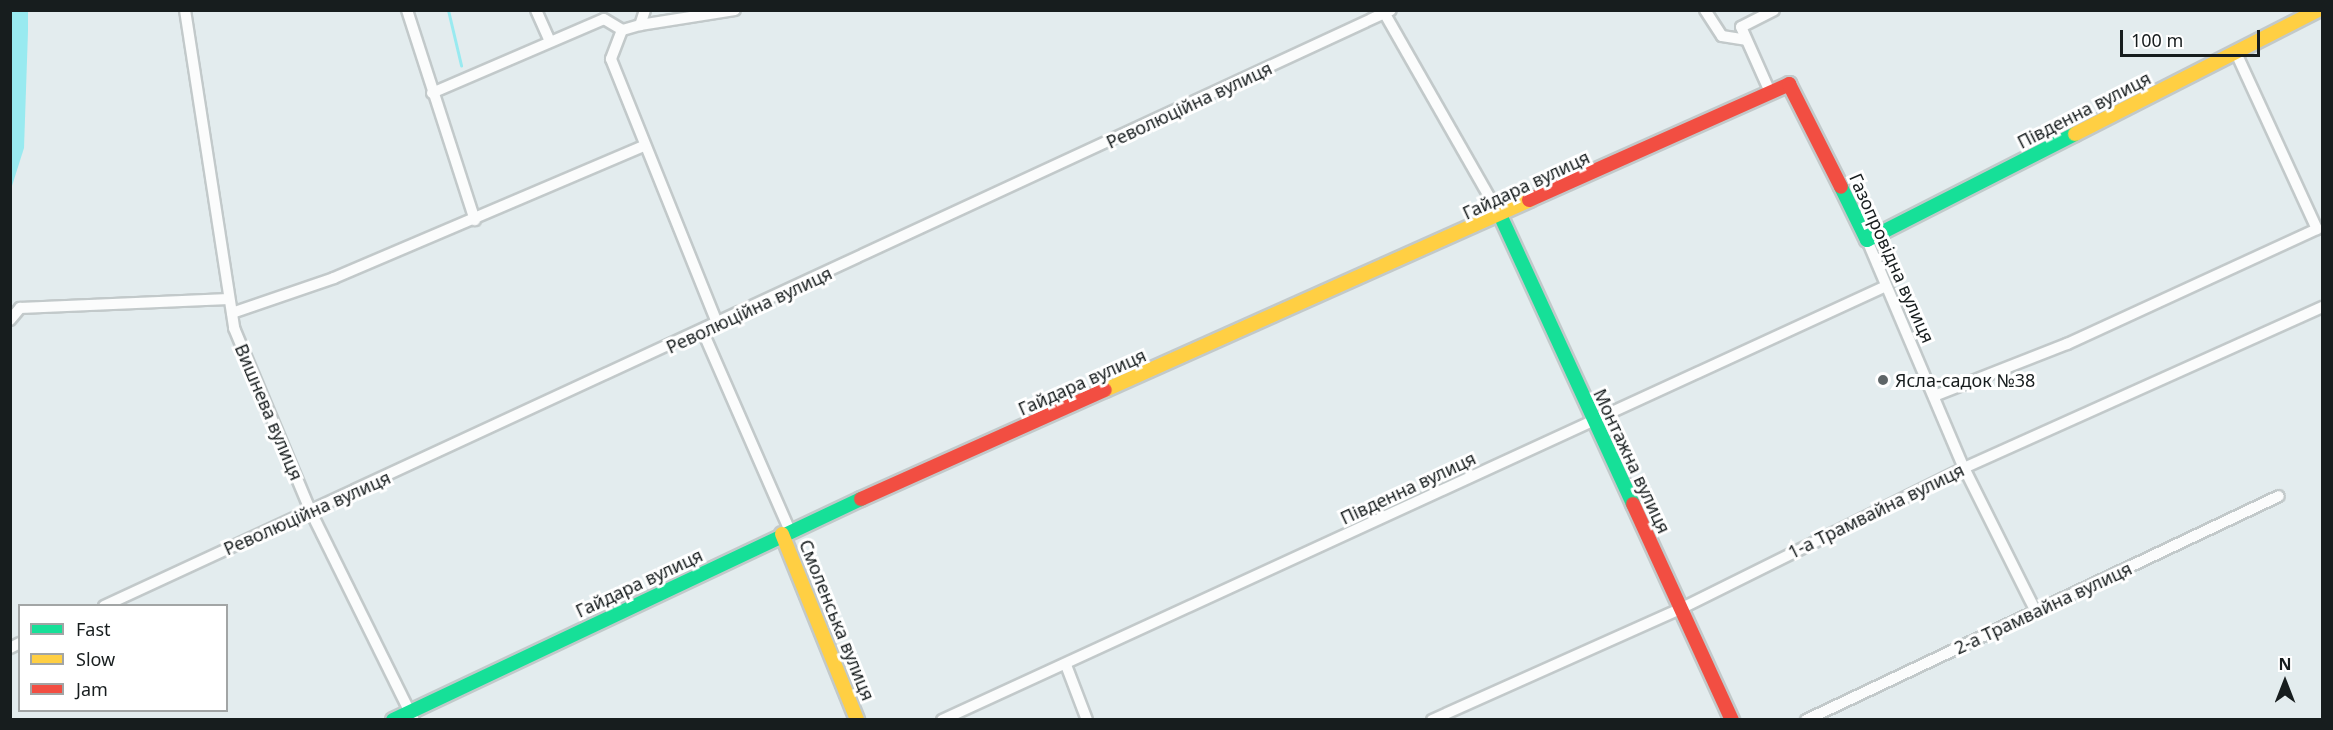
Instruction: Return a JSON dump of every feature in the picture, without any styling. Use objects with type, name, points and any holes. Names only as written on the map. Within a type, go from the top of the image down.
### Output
[{"type":"street","name":"Вишнева вулиця","points":[[185,10],[232,313],[261,402],[311,512],[413,715]]},
{"type":"street","points":[[406,10],[475,220]]},
{"type":"street","points":[[536,10],[549,39]]},
{"type":"street","points":[[640,25],[645,10]]},
{"type":"street","points":[[432,93],[549,39],[604,19],[622,30],[735,10]]},
{"type":"street","points":[[1705,10],[1722,36],[1746,40]]},
{"type":"street","points":[[1770,92],[1741,27],[1774,10]]},
{"type":"street","name":"Південна вулиця","points":[[1867,240],[2318,10]]},
{"type":"street","points":[[1388,12],[1501,218]]},
{"type":"street","name":"Революційна вулиця","points":[[108,604],[703,332],[1388,12]]},
{"type":"street","points":[[622,30],[611,59],[644,146],[718,325]]},
{"type":"street","points":[[1934,396],[2067,345],[2317,229],[2236,53]]},
{"type":"street","name":"Гайдара вулиця","points":[[393,720],[413,715],[786,533],[1501,218],[1789,84]]},
{"type":"street","name":"Газопровідна вулиця","points":[[1789,84],[1867,240],[1964,468],[2036,612]]},
{"type":"street","points":[[232,313],[475,220],[644,146]]},
{"type":"street","name":"Монтажна вулиця","points":[[1501,218],[1732,720]]},
{"type":"street","name":"Південна вулиця","points":[[942,720],[1066,665],[1886,286]]},
{"type":"street","points":[[10,320],[20,308],[229,300]]},
{"type":"street","name":"1-а Трамвайна вулиця","points":[[1432,720],[1680,609],[1964,468],[2322,307]]},
{"type":"street","points":[[703,332],[786,533]]},
{"type":"street","name":"2-а Трамвайна вулиця","points":[[1806,720],[2279,496]]},
{"type":"street","name":"Смоленська вулиця","points":[[786,533],[858,720]]},
{"type":"street","points":[[1066,665],[1086,720]]},
{"type":"water","points":[[11,10],[28,11],[28,31],[24,148],[11,189]]},
{"type":"waterway","points":[[448,10],[461,65]]},
{"type":"traffic: fast","points":[[1841,187],[1867,240],[2075,134]]},
{"type":"traffic: fast","points":[[1501,217],[1633,504]]},
{"type":"traffic: fast","points":[[393,720],[861,499]]},
{"type":"traffic: slow","points":[[2075,134],[2318,10]]},
{"type":"traffic: slow","points":[[1105,390],[1529,200]]},
{"type":"traffic: slow","points":[[782,534],[857,720]]},
{"type":"traffic: jam","points":[[1529,200],[1789,84],[1841,187]]},
{"type":"traffic: jam","points":[[861,499],[1105,390]]},
{"type":"traffic: jam","points":[[1633,504],[1732,720]]},
{"type":"place","name":"Ясла-садок №38","points":[[1883,380]]}]
